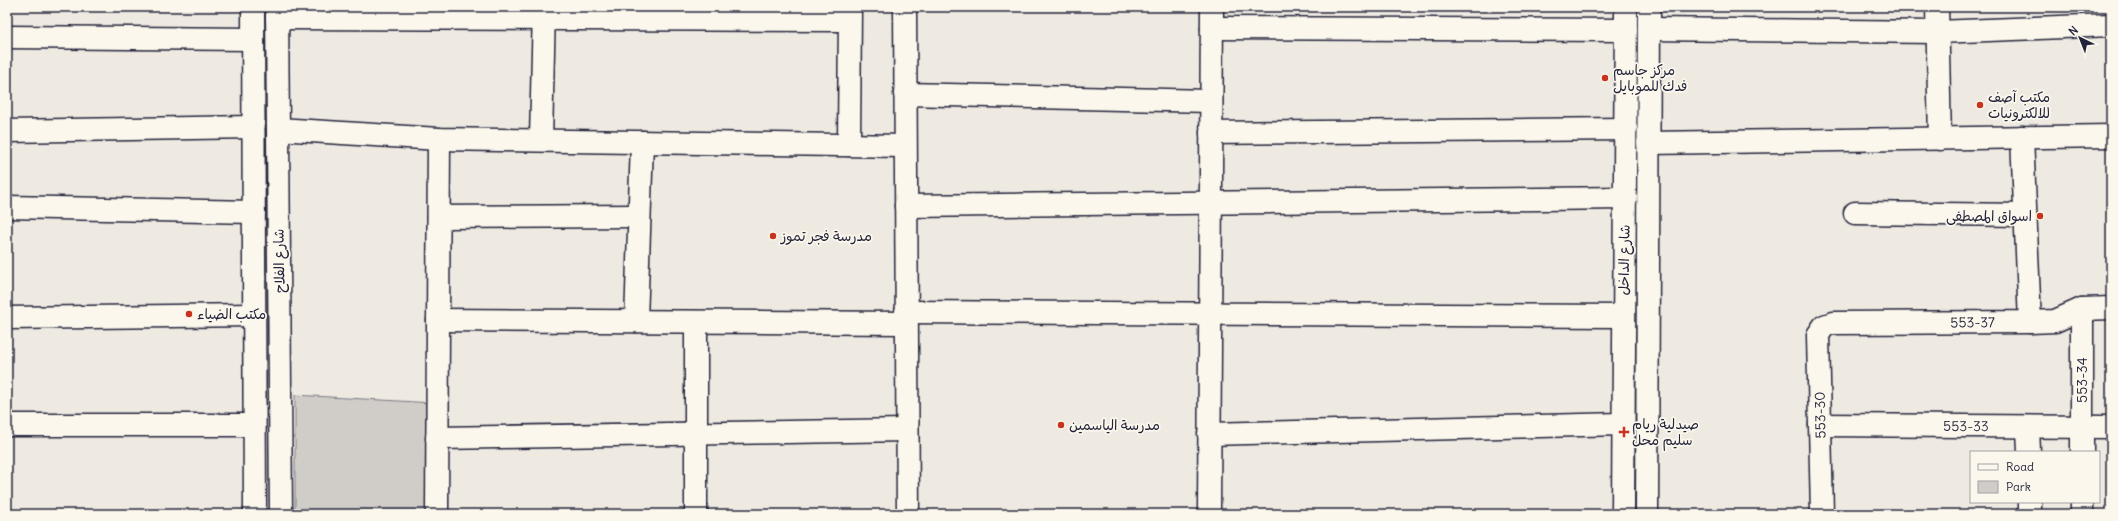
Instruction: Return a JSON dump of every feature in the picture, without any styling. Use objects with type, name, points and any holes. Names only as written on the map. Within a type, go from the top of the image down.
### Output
[{"type":"street","name":"شارع الفلاح","points":[[253,7],[254,514]]},
{"type":"street","points":[[905,7],[908,514]]},
{"type":"street","points":[[1209,514],[1212,7]]},
{"type":"street","name":"شارع الداخل","points":[[1623,514],[1626,7]]},
{"type":"street","name":"شارع الداخل","points":[[1647,514],[1649,7]]},
{"type":"street","points":[[1937,7],[1940,139]]},
{"type":"street","name":"شارع الفلاح","points":[[277,13],[281,514]]},
{"type":"street","points":[[277,13],[849,13],[849,145]]},
{"type":"street","points":[[541,140],[544,13]]},
{"type":"street","points":[[1649,30],[1937,32],[2111,25]]},
{"type":"street","points":[[1212,28],[1626,30]]},
{"type":"street","points":[[7,37],[253,39]]},
{"type":"street","points":[[905,94],[1211,101]]},
{"type":"street","points":[[7,131],[253,127]]},
{"type":"street","points":[[278,129],[440,139],[905,146]]},
{"type":"street","points":[[1211,134],[1626,129]]},
{"type":"street","points":[[1648,143],[2111,136]]},
{"type":"street","points":[[2022,137],[2030,322]]},
{"type":"street","points":[[437,514],[440,139]]},
{"type":"street","points":[[636,321],[642,142]]},
{"type":"street","points":[[906,206],[1626,198]]},
{"type":"street","points":[[7,207],[254,212]]},
{"type":"street","points":[[1856,213],[2025,215]]},
{"type":"street","points":[[439,217],[639,216]]},
{"type":"street","name":"553-37","points":[[1833,323],[2030,322],[2055,320],[2082,309],[2111,308]]},
{"type":"street","name":"553-34","points":[[2082,309],[2082,451]]},
{"type":"street","points":[[438,320],[696,322],[1210,312],[1623,316]]},
{"type":"street","points":[[7,318],[254,315]]},
{"type":"street","points":[[696,322],[696,514]]},
{"type":"street","name":"553-30","points":[[1822,514],[1818,335],[1824,326],[1833,323]]},
{"type":"street","points":[[1209,434],[1623,424]]},
{"type":"street","points":[[7,425],[254,425]]},
{"type":"street","name":"553-33","points":[[1820,425],[2111,427]]},
{"type":"street","points":[[2028,427],[2028,451]]},
{"type":"street","points":[[437,438],[907,430]]},
{"type":"street","points":[[2030,503],[2030,514]]},
{"type":"street","points":[[2082,503],[2082,514]]},
{"type":"green space","points":[[295,395],[433,403],[430,514],[295,514]]},
{"type":"place","name":"مركز جاسم فدك للموبايل","points":[[1605,78]]},
{"type":"place","name":"مكتب آصف للالكترونيات","points":[[1980,105]]},
{"type":"place","name":"اسواق المصطفى","points":[[2040,216]]},
{"type":"place","name":"مدرسة فجر تموز","points":[[773,236]]},
{"type":"place","name":"مكتب الضياء","points":[[189,314]]},
{"type":"place","name":"مدرسة الياسمين","points":[[1061,425]]},
{"type":"place","name":"صيدلية ريام سليم محل","points":[[1624,432]]}]
